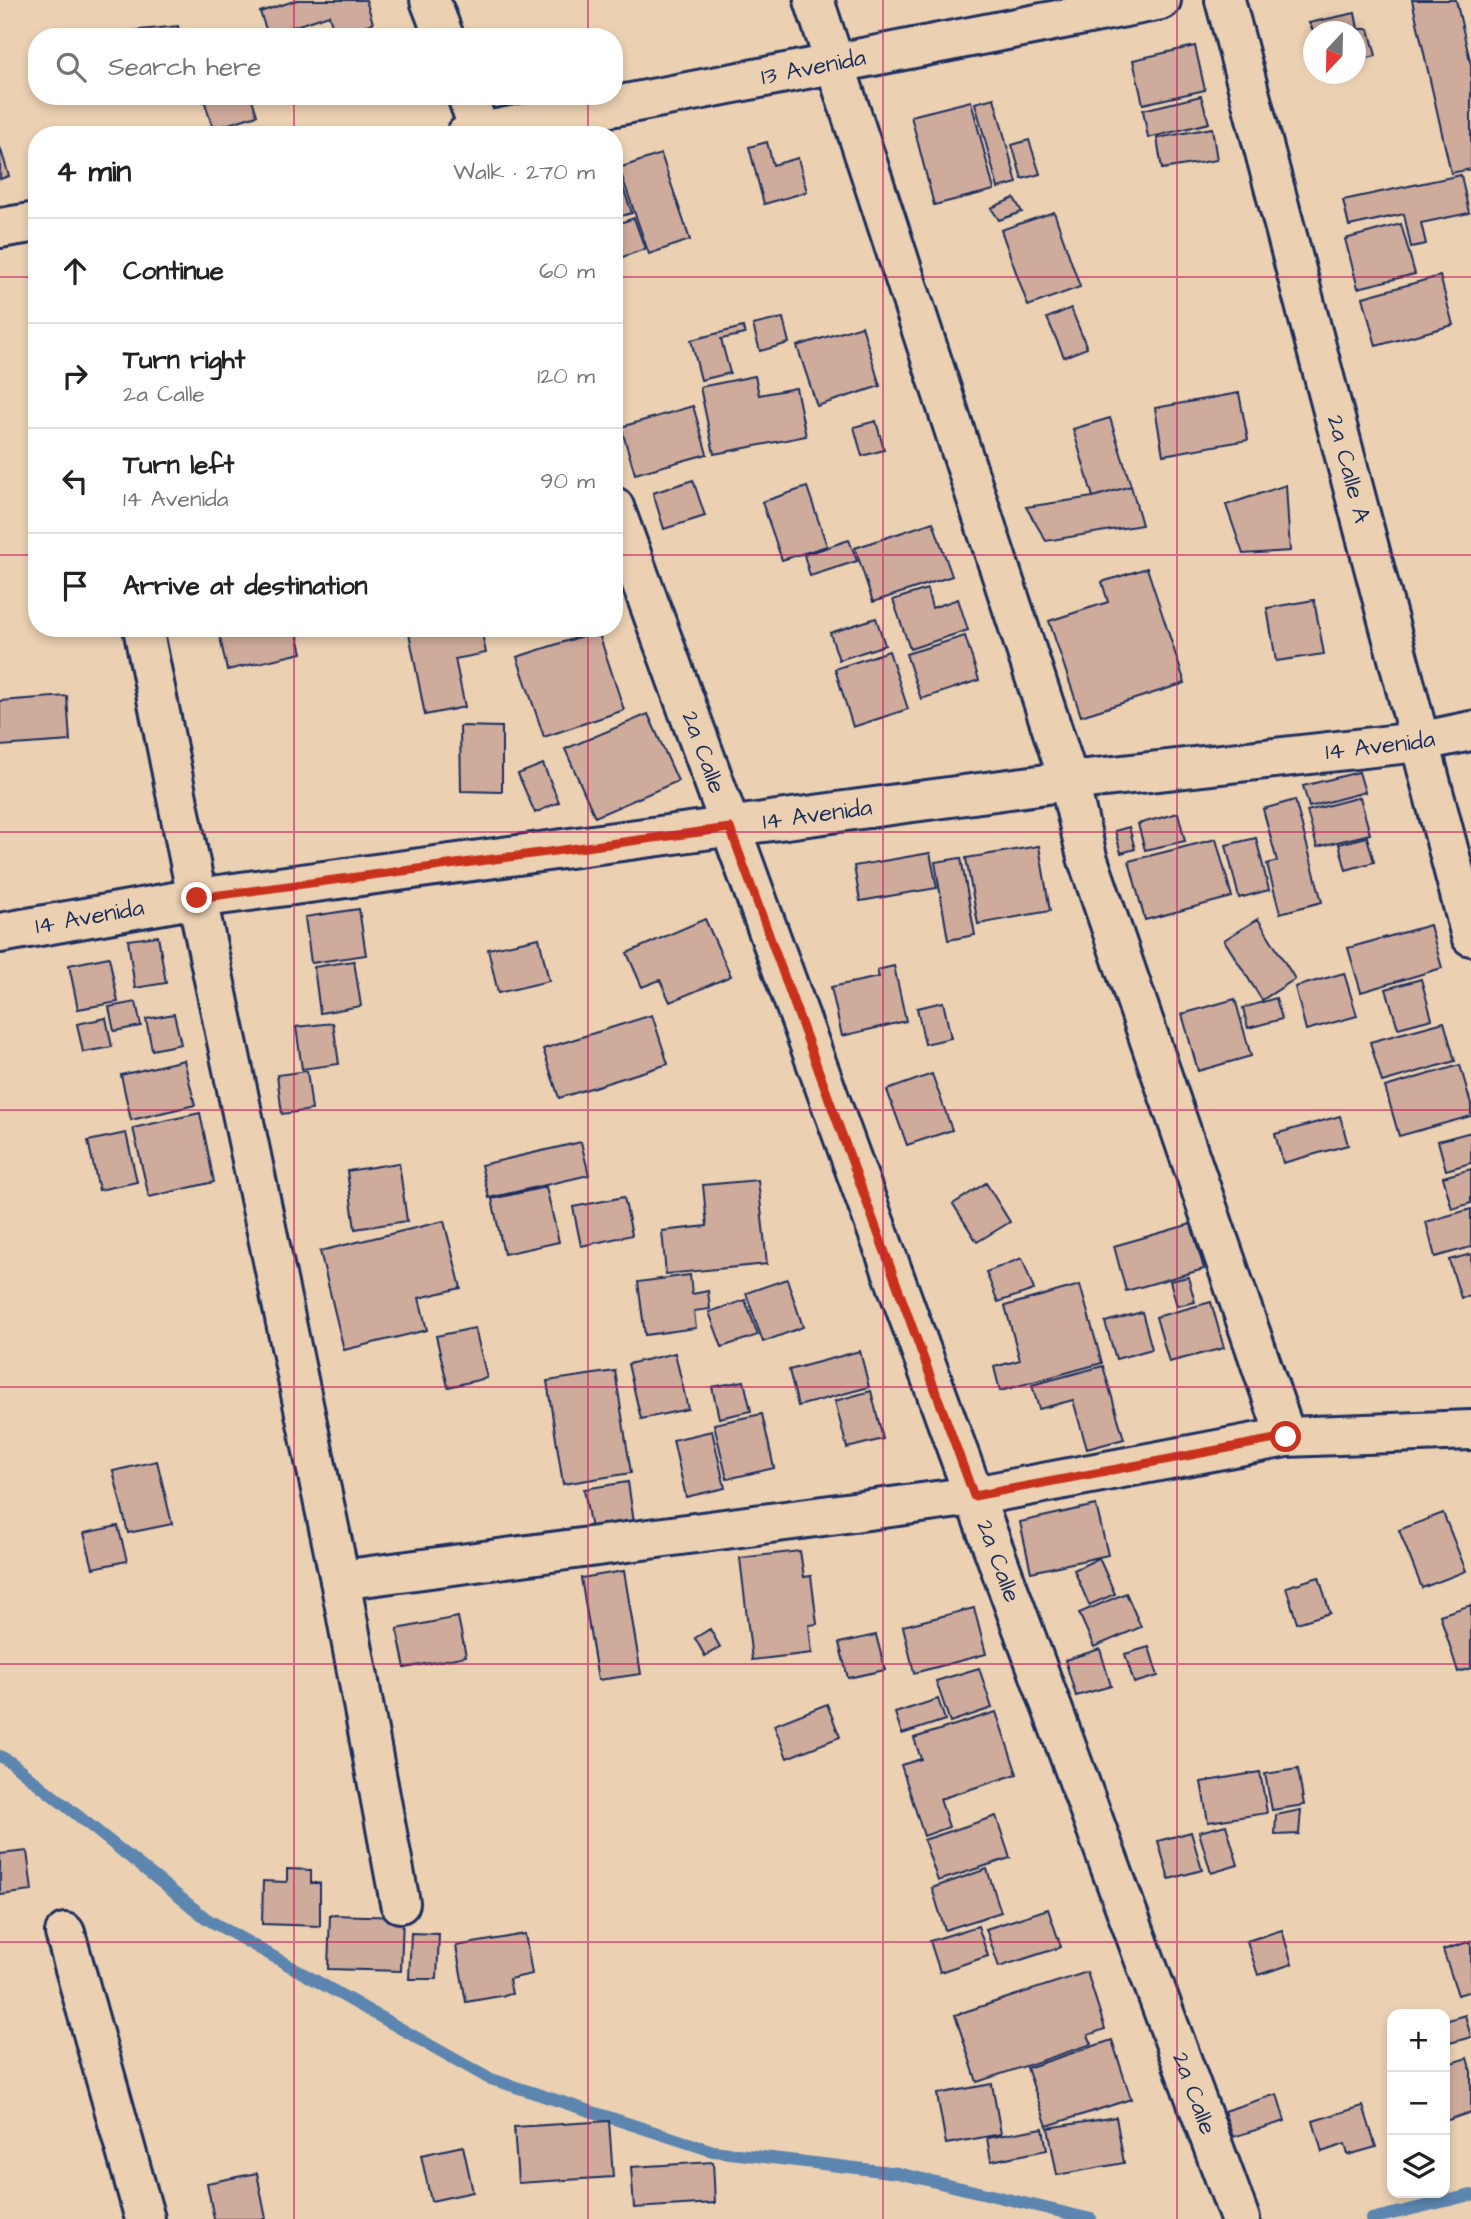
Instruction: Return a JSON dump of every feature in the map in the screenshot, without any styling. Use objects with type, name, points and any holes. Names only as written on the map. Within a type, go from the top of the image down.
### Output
[{"type":"street","points":[[430,0],[441,28]]},
{"type":"street","points":[[814,0],[1069,781],[1087,857],[1286,1437]]},
{"type":"street","name":"13 Avenida","points":[[623,105],[1161,0]]},
{"type":"street","name":"2a Calle A","points":[[1225,0],[1471,936]]},
{"type":"street","points":[[469,105],[474,126]]},
{"type":"street","name":"13 Avenida","points":[[516,126],[622,105]]},
{"type":"street","points":[[0,228],[28,223]]},
{"type":"street","name":"2a Calle","points":[[623,532],[1240,2219]]},
{"type":"street","points":[[145,637],[340,1580],[400,1903]]},
{"type":"street","name":"14 Avenida","points":[[0,933],[197,898],[1069,781],[1418,742],[1471,731]]},
{"type":"street","points":[[340,1580],[974,1496],[1286,1437],[1471,1430]]},
{"type":"street","points":[[65,1933],[145,2219]]},
{"type":"building","points":[[297,0],[366,0],[373,23],[357,28],[333,28],[329,15],[289,28],[266,28],[260,12]]},
{"type":"building","points":[[1412,0],[1456,0],[1471,65],[1471,169],[1451,173]]},
{"type":"building","points":[[1355,13],[1356,21],[1318,21]]},
{"type":"building","points":[[1366,29],[1369,29],[1376,56],[1366,58]]},
{"type":"building","points":[[1195,46],[1205,90],[1143,104],[1133,60]]},
{"type":"building","points":[[1201,96],[1209,123],[1148,138],[1143,110]]},
{"type":"building","points":[[994,98],[1017,183],[998,188],[975,103]]},
{"type":"building","points":[[971,101],[994,190],[934,205],[911,116]]},
{"type":"building","points":[[206,105],[254,105],[257,115],[222,126],[212,126]]},
{"type":"building","points":[[1212,128],[1217,160],[1162,169],[1157,138]]},
{"type":"building","points":[[1029,140],[1040,174],[1022,179],[1012,145]]},
{"type":"building","points":[[767,142],[773,165],[798,158],[807,192],[764,204],[749,147]]},
{"type":"building","points":[[0,147],[9,176],[0,179]]},
{"type":"building","points":[[661,154],[690,240],[649,254],[623,179],[623,167]]},
{"type":"building","points":[[1461,175],[1469,213],[1421,223],[1426,244],[1411,247],[1404,214],[1349,226],[1343,200]]},
{"type":"building","points":[[623,188],[632,213],[623,216]]},
{"type":"building","points":[[1014,198],[1022,212],[999,220],[991,208]]},
{"type":"building","points":[[1054,212],[1080,287],[1028,306],[1001,230]]},
{"type":"building","points":[[634,218],[645,249],[623,257],[623,222]]},
{"type":"building","points":[[1401,224],[1415,274],[1358,288],[1345,239]]},
{"type":"building","points":[[1440,276],[1453,325],[1376,346],[1363,297]]},
{"type":"building","points":[[1071,308],[1087,348],[1064,357],[1047,318]]},
{"type":"building","points":[[783,318],[789,343],[760,351],[753,325]]},
{"type":"building","points":[[862,326],[880,386],[817,406],[797,346]]},
{"type":"building","points":[[743,327],[745,334],[721,339],[730,373],[701,380],[691,340]]},
{"type":"building","points":[[755,376],[759,395],[796,388],[806,436],[714,454],[700,387]]},
{"type":"building","points":[[1239,393],[1248,440],[1163,455],[1155,408]]},
{"type":"building","points":[[693,406],[707,454],[635,474],[623,426]]},
{"type":"building","points":[[1110,418],[1131,486],[1093,497],[1073,429]]},
{"type":"building","points":[[876,421],[884,450],[862,456],[854,427]]},
{"type":"building","points":[[693,480],[705,516],[664,529],[653,493]]},
{"type":"building","points":[[1286,485],[1290,551],[1243,554],[1226,505]]},
{"type":"building","points":[[1131,486],[1142,525],[1046,541],[1026,507],[1093,497]]},
{"type":"building","points":[[807,487],[827,546],[782,560],[762,502]]},
{"type":"building","points":[[933,522],[952,576],[873,602],[855,548]]},
{"type":"building","points":[[849,540],[857,561],[810,576],[804,555]]},
{"type":"building","points":[[1147,568],[1185,683],[1081,716],[1049,621],[1108,602],[1102,582]]},
{"type":"building","points":[[927,589],[932,608],[958,599],[968,630],[910,649],[893,600]]},
{"type":"building","points":[[1314,600],[1324,654],[1276,661],[1267,608]]},
{"type":"building","points":[[876,618],[885,645],[839,660],[830,633]]},
{"type":"building","points":[[965,636],[979,680],[921,699],[906,654]]},
{"type":"building","points":[[220,637],[298,637],[302,653],[227,670]]},
{"type":"building","points":[[410,637],[483,637],[486,653],[455,659],[465,707],[425,715]]},
{"type":"building","points":[[579,637],[600,637],[624,710],[544,737],[517,657]]},
{"type":"building","points":[[889,651],[908,709],[853,727],[835,669]]},
{"type":"building","points":[[67,696],[70,741],[0,746],[0,701]]},
{"type":"building","points":[[648,714],[678,781],[595,817],[565,749]]},
{"type":"building","points":[[460,726],[502,727],[502,792],[461,791]]},
{"type":"building","points":[[543,764],[559,802],[535,813],[518,774]]},
{"type":"building","points":[[1359,772],[1365,792],[1309,807],[1303,786]]},
{"type":"building","points":[[1360,797],[1370,834],[1317,847],[1307,811]]},
{"type":"building","points":[[1295,800],[1322,902],[1280,913],[1267,864],[1277,861],[1263,809]]},
{"type":"building","points":[[1178,813],[1185,841],[1145,850],[1138,824]]},
{"type":"building","points":[[1129,827],[1135,849],[1121,853],[1115,831]]},
{"type":"building","points":[[1367,837],[1374,862],[1346,870],[1339,844]]},
{"type":"building","points":[[1256,838],[1269,890],[1239,898],[1226,845]]},
{"type":"building","points":[[1216,839],[1232,897],[1145,920],[1129,861]]},
{"type":"building","points":[[1039,846],[1050,911],[978,924],[966,858]]},
{"type":"building","points":[[930,853],[937,888],[860,901],[854,866]]},
{"type":"building","points":[[961,858],[975,935],[948,940],[935,862]]},
{"type":"building","points":[[359,909],[366,955],[311,963],[305,917]]},
{"type":"building","points":[[705,919],[731,976],[670,1002],[660,980],[642,987],[627,953]]},
{"type":"building","points":[[1258,919],[1295,979],[1262,1000],[1224,940]]},
{"type":"building","points":[[1430,925],[1442,968],[1361,992],[1348,948]]},
{"type":"building","points":[[158,936],[166,983],[135,988],[128,940]]},
{"type":"building","points":[[539,938],[549,981],[498,993],[488,949]]},
{"type":"building","points":[[109,957],[118,1002],[78,1009],[69,965]]},
{"type":"building","points":[[354,961],[361,1006],[320,1013],[314,967]]},
{"type":"building","points":[[894,966],[906,1021],[842,1036],[831,987],[879,977],[877,970]]},
{"type":"building","points":[[1344,973],[1357,1016],[1306,1030],[1295,987]]},
{"type":"building","points":[[1421,979],[1432,1019],[1398,1028],[1386,989]]},
{"type":"building","points":[[1276,998],[1282,1019],[1248,1028],[1243,1008]]},
{"type":"building","points":[[1235,999],[1251,1056],[1198,1071],[1182,1014]]},
{"type":"building","points":[[136,1002],[141,1026],[114,1031],[109,1007]]},
{"type":"building","points":[[943,1002],[951,1038],[925,1044],[917,1008]]},
{"type":"building","points":[[174,1014],[181,1044],[152,1050],[146,1019]]},
{"type":"building","points":[[652,1015],[668,1064],[559,1098],[543,1049]]},
{"type":"building","points":[[106,1018],[112,1047],[83,1052],[77,1024]]},
{"type":"building","points":[[1444,1022],[1455,1061],[1382,1082],[1370,1042]]},
{"type":"building","points":[[333,1023],[339,1064],[302,1069],[296,1027]]},
{"type":"building","points":[[184,1060],[195,1105],[131,1120],[121,1075]]},
{"type":"building","points":[[1460,1065],[1471,1104],[1471,1116],[1399,1136],[1385,1087]]},
{"type":"building","points":[[307,1071],[312,1110],[282,1114],[277,1075]]},
{"type":"building","points":[[932,1074],[952,1130],[907,1145],[887,1090]]},
{"type":"building","points":[[200,1113],[214,1182],[149,1197],[133,1128]]},
{"type":"building","points":[[1340,1116],[1348,1145],[1283,1163],[1275,1134]]},
{"type":"building","points":[[1471,1132],[1471,1163],[1446,1170],[1438,1141]]},
{"type":"building","points":[[126,1133],[137,1182],[99,1190],[88,1141]]},
{"type":"building","points":[[581,1142],[589,1175],[489,1198],[481,1165]]},
{"type":"building","points":[[399,1163],[407,1221],[355,1229],[347,1171]]},
{"type":"building","points":[[1471,1169],[1471,1203],[1452,1209],[1443,1177]]},
{"type":"building","points":[[758,1180],[767,1264],[666,1274],[662,1231],[707,1226],[703,1185]]},
{"type":"building","points":[[986,1183],[1010,1222],[977,1242],[953,1204]]},
{"type":"building","points":[[546,1187],[559,1242],[504,1254],[492,1199]]},
{"type":"building","points":[[624,1197],[632,1235],[581,1246],[573,1207]]},
{"type":"building","points":[[1471,1209],[1471,1247],[1435,1257],[1426,1222]]},
{"type":"building","points":[[444,1221],[461,1288],[419,1298],[427,1330],[344,1350],[320,1251]]},
{"type":"building","points":[[1191,1224],[1204,1269],[1126,1291],[1114,1246]]},
{"type":"building","points":[[1471,1254],[1471,1296],[1461,1298],[1449,1260]]},
{"type":"building","points":[[1022,1258],[1034,1290],[998,1302],[986,1272]]},
{"type":"building","points":[[690,1275],[692,1294],[708,1291],[710,1309],[694,1311],[696,1328],[645,1335],[638,1282]]},
{"type":"building","points":[[1188,1277],[1195,1302],[1177,1306],[1170,1281]]},
{"type":"building","points":[[787,1279],[803,1327],[763,1342],[746,1293]]},
{"type":"building","points":[[1080,1285],[1102,1363],[1000,1391],[994,1367],[1020,1360],[1005,1306]]},
{"type":"building","points":[[745,1300],[758,1335],[722,1347],[709,1312]]},
{"type":"building","points":[[1211,1302],[1224,1348],[1169,1362],[1156,1317]]},
{"type":"building","points":[[1142,1312],[1152,1349],[1116,1359],[1105,1322]]},
{"type":"building","points":[[475,1328],[487,1378],[448,1387],[436,1336]]},
{"type":"building","points":[[860,1351],[869,1387],[798,1406],[789,1370]]},
{"type":"building","points":[[675,1353],[688,1409],[641,1419],[628,1364]]},
{"type":"building","points":[[1103,1366],[1124,1439],[1087,1449],[1073,1400],[1039,1409],[1032,1385]]},
{"type":"building","points":[[615,1371],[631,1473],[563,1484],[547,1381]]},
{"type":"building","points":[[744,1381],[751,1411],[719,1418],[712,1387]]},
{"type":"building","points":[[871,1391],[883,1439],[847,1448],[835,1401]]},
{"type":"building","points":[[762,1414],[774,1468],[727,1479],[714,1424]]},
{"type":"building","points":[[712,1431],[725,1488],[686,1497],[673,1440]]},
{"type":"building","points":[[157,1461],[172,1524],[128,1533],[113,1471]]},
{"type":"building","points":[[628,1482],[634,1523],[591,1530],[584,1489]]},
{"type":"building","points":[[1096,1505],[1108,1555],[1031,1572],[1020,1522]]},
{"type":"building","points":[[1443,1513],[1466,1571],[1422,1588],[1399,1530]]},
{"type":"building","points":[[118,1526],[127,1561],[93,1568],[84,1533]]},
{"type":"building","points":[[800,1551],[804,1577],[811,1576],[817,1624],[809,1625],[812,1653],[752,1660],[740,1558]]},
{"type":"building","points":[[1099,1558],[1115,1594],[1089,1605],[1074,1570]]},
{"type":"building","points":[[624,1571],[641,1674],[598,1680],[581,1578]]},
{"type":"building","points":[[1319,1577],[1330,1613],[1297,1623],[1286,1587]]},
{"type":"building","points":[[1126,1593],[1141,1627],[1094,1647],[1079,1613]]},
{"type":"building","points":[[1471,1605],[1471,1668],[1458,1672],[1440,1615]]},
{"type":"building","points":[[974,1608],[986,1654],[914,1673],[903,1626]]},
{"type":"building","points":[[458,1617],[466,1656],[405,1668],[397,1629]]},
{"type":"building","points":[[710,1629],[720,1647],[705,1656],[695,1638]]},
{"type":"building","points":[[876,1635],[885,1670],[848,1678],[839,1643]]},
{"type":"building","points":[[1149,1647],[1158,1676],[1134,1683],[1125,1654]]},
{"type":"building","points":[[1100,1649],[1111,1686],[1076,1696],[1065,1660]]},
{"type":"building","points":[[979,1668],[992,1708],[950,1722],[936,1681]]},
{"type":"building","points":[[938,1699],[945,1720],[902,1734],[895,1713]]},
{"type":"building","points":[[827,1704],[840,1737],[787,1758],[774,1725]]},
{"type":"building","points":[[996,1712],[1017,1774],[940,1799],[949,1827],[924,1836],[901,1765],[921,1759],[914,1738]]},
{"type":"building","points":[[1298,1769],[1304,1805],[1272,1810],[1265,1774]]},
{"type":"building","points":[[1260,1772],[1267,1813],[1208,1822],[1201,1782]]},
{"type":"building","points":[[1301,1810],[1299,1834],[1275,1835],[1276,1815]]},
{"type":"building","points":[[996,1816],[1010,1858],[938,1881],[924,1840]]},
{"type":"building","points":[[1226,1825],[1238,1865],[1211,1873],[1199,1832]]},
{"type":"building","points":[[1191,1832],[1202,1870],[1169,1879],[1158,1841]]},
{"type":"building","points":[[27,1851],[32,1891],[0,1895],[0,1854]]},
{"type":"building","points":[[287,1869],[311,1870],[311,1883],[320,1883],[320,1926],[262,1924],[263,1881],[287,1882]]},
{"type":"building","points":[[987,1869],[1001,1912],[945,1930],[932,1888]]},
{"type":"building","points":[[1048,1909],[1061,1947],[999,1967],[986,1929]]},
{"type":"building","points":[[330,1915],[403,1917],[401,1971],[328,1969]]},
{"type":"building","points":[[978,1926],[988,1956],[940,1972],[930,1941]]},
{"type":"building","points":[[1282,1930],[1292,1964],[1258,1975],[1247,1941]]},
{"type":"building","points":[[411,1933],[439,1934],[437,1979],[409,1979]]},
{"type":"building","points":[[525,1934],[532,1974],[509,1979],[512,1994],[466,2002],[456,1946]]},
{"type":"building","points":[[1471,1941],[1471,1991],[1458,1995],[1443,1950]]},
{"type":"building","points":[[1087,1972],[1105,2029],[1088,2035],[1092,2044],[977,2082],[955,2015]]},
{"type":"building","points":[[1465,2015],[1471,2037],[1450,2043],[1450,2020]]},
{"type":"building","points":[[1112,2040],[1131,2099],[1047,2126],[1027,2068]]},
{"type":"building","points":[[1467,2058],[1471,2072],[1471,2112],[1450,2119],[1450,2072],[1450,2063]]},
{"type":"building","points":[[992,2084],[1001,2134],[946,2144],[937,2094]]},
{"type":"building","points":[[1277,2094],[1285,2121],[1233,2137],[1224,2111]]},
{"type":"building","points":[[1363,2106],[1376,2147],[1348,2155],[1345,2144],[1322,2152],[1313,2121]]},
{"type":"building","points":[[1116,2117],[1124,2163],[1057,2175],[1048,2128]]},
{"type":"building","points":[[609,2121],[613,2177],[518,2183],[514,2127]]},
{"type":"building","points":[[1043,2128],[1047,2150],[991,2161],[987,2138]]},
{"type":"building","points":[[463,2146],[473,2192],[431,2201],[421,2155]]},
{"type":"building","points":[[713,2162],[715,2203],[634,2208],[631,2167]]},
{"type":"building","points":[[257,2173],[266,2219],[214,2219],[207,2183]]},
{"type":"waterway","points":[[0,1756],[207,1919],[488,2078],[713,2151],[898,2173],[1091,2219]]},
{"type":"waterway","points":[[1371,2219],[1471,2195]]},
{"type":"route","points":[[197,898],[730,828],[974,1496],[1286,1437]]}]
